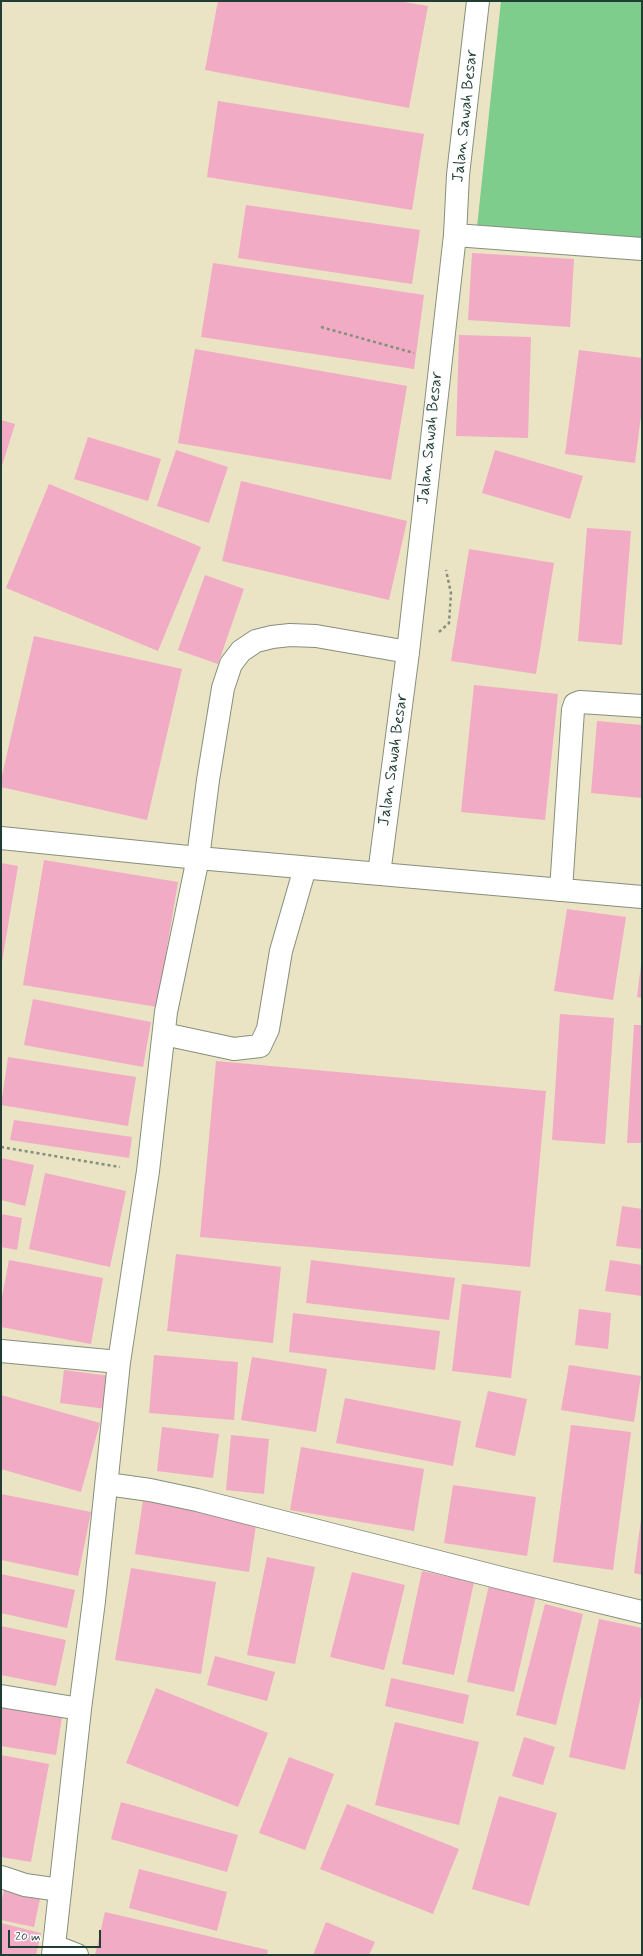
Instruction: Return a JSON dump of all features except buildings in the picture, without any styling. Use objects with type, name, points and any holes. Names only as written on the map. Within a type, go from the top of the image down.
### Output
[{"type":"street","name":"Jalan Sawah Besar","points":[[379,874],[408,652],[455,235],[458,175],[478,1]]},
{"type":"street","points":[[455,235],[642,249]]},
{"type":"street","points":[[77,1955],[54,1950],[80,1709],[107,1484],[119,1362],[148,1172],[166,1012],[198,858],[208,780],[223,688],[232,664],[241,651],[256,641],[290,635],[316,636],[408,652]]},
{"type":"street","points":[[561,890],[573,710],[575,704],[580,702],[642,706]]},
{"type":"street","points":[[1,838],[305,868],[642,897]]},
{"type":"street","points":[[164,1034],[234,1048],[260,1046],[268,1029],[281,951],[305,868]]},
{"type":"street","points":[[1,1351],[119,1362]]},
{"type":"street","points":[[107,1484],[150,1490],[197,1500],[505,1579],[642,1612]]},
{"type":"street","points":[[1,1696],[80,1709]]},
{"type":"street","points":[[1,1877],[25,1885],[60,1890]]},
{"type":"path","points":[[321,327],[440,360]]},
{"type":"path","points":[[1,1147],[148,1172]]},
{"type":"green space","points":[[501,1],[642,1],[642,239],[477,227]]}]
